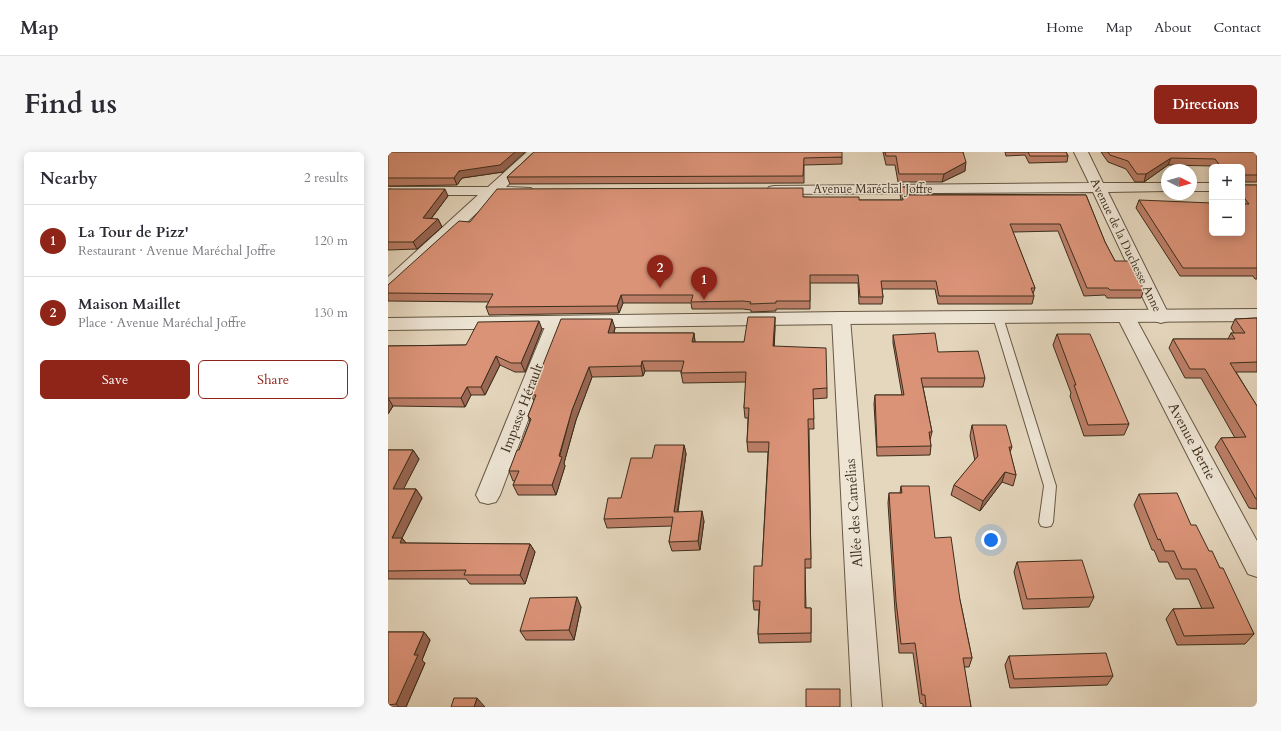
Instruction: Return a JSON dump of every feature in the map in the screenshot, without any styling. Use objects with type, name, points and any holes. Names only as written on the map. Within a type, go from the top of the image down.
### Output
[{"type":"street","points":[[388,286],[535,152]]},
{"type":"street","name":"Avenue de la Duchesse Anne","points":[[1081,152],[1161,316]]},
{"type":"street","name":"Avenue Maréchal Joffre","points":[[763,190],[1161,187]]},
{"type":"street","points":[[1197,187],[1209,187]]},
{"type":"street","points":[[388,191],[539,191]]},
{"type":"street","points":[[388,324],[841,318],[1257,315]]},
{"type":"street","name":"Avenue Bertie","points":[[1126,317],[1257,566]]},
{"type":"street","name":"Allée des Camélias","points":[[841,318],[867,707]]},
{"type":"street","name":"Impasse Hérault","points":[[488,495],[556,322]]},
{"type":"lane","points":[[998,317],[1050,486],[1046,522]]},
{"type":"building","points":[[388,152],[515,152],[500,165],[459,171],[454,178],[388,178]]},
{"type":"building","points":[[534,152],[842,152],[842,157],[804,158],[803,176],[507,177]]},
{"type":"building","points":[[885,152],[963,152],[966,162],[944,174],[899,174],[896,156],[886,156]]},
{"type":"building","points":[[1028,152],[1066,152],[1068,156],[1030,156]]},
{"type":"building","points":[[1108,152],[1257,152],[1257,175],[1245,175],[1245,164],[1219,164],[1215,159],[1171,158],[1146,174],[1137,174],[1128,161],[1110,155]]},
{"type":"building","points":[[1245,185],[1257,185],[1257,268],[1183,268],[1139,200],[1209,203],[1209,236],[1245,236],[1245,204],[1249,204],[1245,199]]},
{"type":"building","points":[[901,187],[919,187],[904,195],[1086,195],[1105,242],[1115,261],[1130,261],[1144,290],[1087,288],[1060,224],[1010,224],[1035,288],[1031,288],[1034,296],[939,296],[936,281],[881,281],[883,297],[860,297],[858,275],[810,275],[810,301],[776,301],[776,303],[750,304],[751,302],[743,301],[691,302],[693,295],[621,295],[617,306],[486,307],[493,294],[388,293],[388,285],[459,221],[470,222],[497,189],[803,188],[803,197],[859,197],[859,200],[903,200]]},
{"type":"building","points":[[388,189],[445,189],[423,218],[438,219],[413,242],[388,242]]},
{"type":"building","points":[[748,317],[775,317],[773,346],[826,348],[827,388],[813,389],[814,419],[808,419],[811,559],[805,559],[805,608],[811,608],[811,633],[758,634],[760,601],[753,601],[754,566],[762,566],[769,442],[747,442],[749,408],[744,408],[746,372],[681,373],[684,361],[642,361],[641,366],[589,367],[572,410],[559,456],[562,457],[552,485],[513,485],[519,471],[509,471],[531,419],[528,416],[536,395],[531,395],[561,319],[612,319],[608,333],[694,333],[692,342],[744,342]]},
{"type":"building","points":[[1257,318],[1257,362],[1230,363],[1257,406],[1256,499],[1221,438],[1246,437],[1205,369],[1190,369],[1173,339],[1235,339],[1231,333],[1245,333],[1235,319]]},
{"type":"building","points":[[539,321],[521,363],[511,363],[496,356],[481,387],[467,387],[461,398],[388,398],[388,346],[466,345],[478,322]]},
{"type":"building","points":[[935,333],[938,352],[978,351],[985,378],[921,378],[932,432],[929,432],[931,446],[877,447],[875,395],[904,395],[893,335]]},
{"type":"building","points":[[1057,334],[1090,334],[1129,424],[1088,425],[1074,385],[1076,385]]},
{"type":"building","points":[[972,425],[1006,425],[1012,447],[1009,447],[1016,475],[1005,472],[983,501],[954,485],[978,456]]},
{"type":"building","points":[[655,445],[684,445],[674,512],[702,511],[698,541],[669,542],[673,517],[604,519],[608,498],[621,498],[631,458],[652,458]]},
{"type":"building","points":[[388,450],[413,450],[393,489],[416,489],[392,538],[402,538],[400,543],[530,544],[520,575],[464,575],[466,570],[388,571]]},
{"type":"building","points":[[901,486],[929,486],[935,538],[951,537],[960,600],[972,658],[963,658],[971,707],[926,707],[925,695],[922,695],[915,643],[901,644],[896,601],[889,493],[902,493]]},
{"type":"building","points":[[1177,493],[1191,525],[1196,525],[1209,551],[1212,551],[1220,568],[1223,568],[1254,634],[1184,636],[1173,609],[1214,608],[1196,569],[1182,569],[1174,551],[1165,551],[1160,539],[1158,540],[1139,494]]},
{"type":"building","points":[[1082,560],[1094,597],[1027,599],[1017,562]]},
{"type":"building","points":[[577,597],[569,630],[520,631],[530,598]]},
{"type":"building","points":[[388,632],[424,632],[414,655],[418,655],[396,704],[388,705]]},
{"type":"building","points":[[1106,653],[1113,676],[1014,679],[1009,656]]},
{"type":"building","points":[[806,689],[840,689],[840,707],[806,707]]},
{"type":"building","points":[[454,698],[477,698],[474,707],[451,707]]},
{"type":"place","name":"Maison Maillet","points":[[660,288]]},
{"type":"place","name":"La Tour de Pizz'","points":[[704,300]]}]
